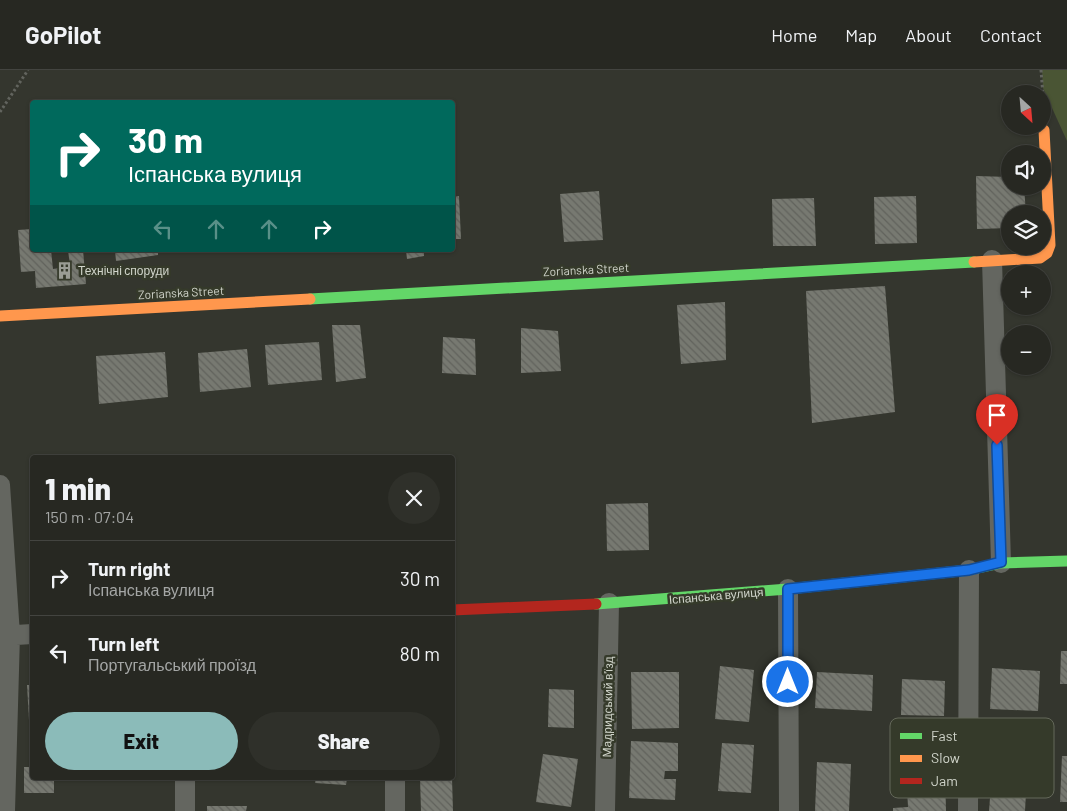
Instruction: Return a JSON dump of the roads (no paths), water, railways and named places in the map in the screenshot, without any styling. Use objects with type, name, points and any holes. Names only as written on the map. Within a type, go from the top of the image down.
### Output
[{"type":"street","name":"Zorianska Street","points":[[0,316],[1040,258],[1047,253],[1050,245],[1044,135]]},
{"type":"street","points":[[992,260],[1001,562]]},
{"type":"street","points":[[0,484],[5,635],[5,811]]},
{"type":"street","name":"Іспанська вулиця","points":[[455,610],[608,604],[788,589],[969,570],[1001,562],[1067,561]]},
{"type":"street","points":[[968,718],[969,570]]},
{"type":"street","points":[[788,589],[789,811]]},
{"type":"street","name":"Мадридський в'їзд","points":[[605,811],[608,604]]},
{"type":"street","points":[[5,635],[30,634]]},
{"type":"street","points":[[185,780],[185,811]]},
{"type":"street","points":[[395,780],[395,811]]},
{"type":"street","points":[[968,798],[968,811]]},
{"type":"place","name":"Технічні споруди","points":[[64,270]]}]
